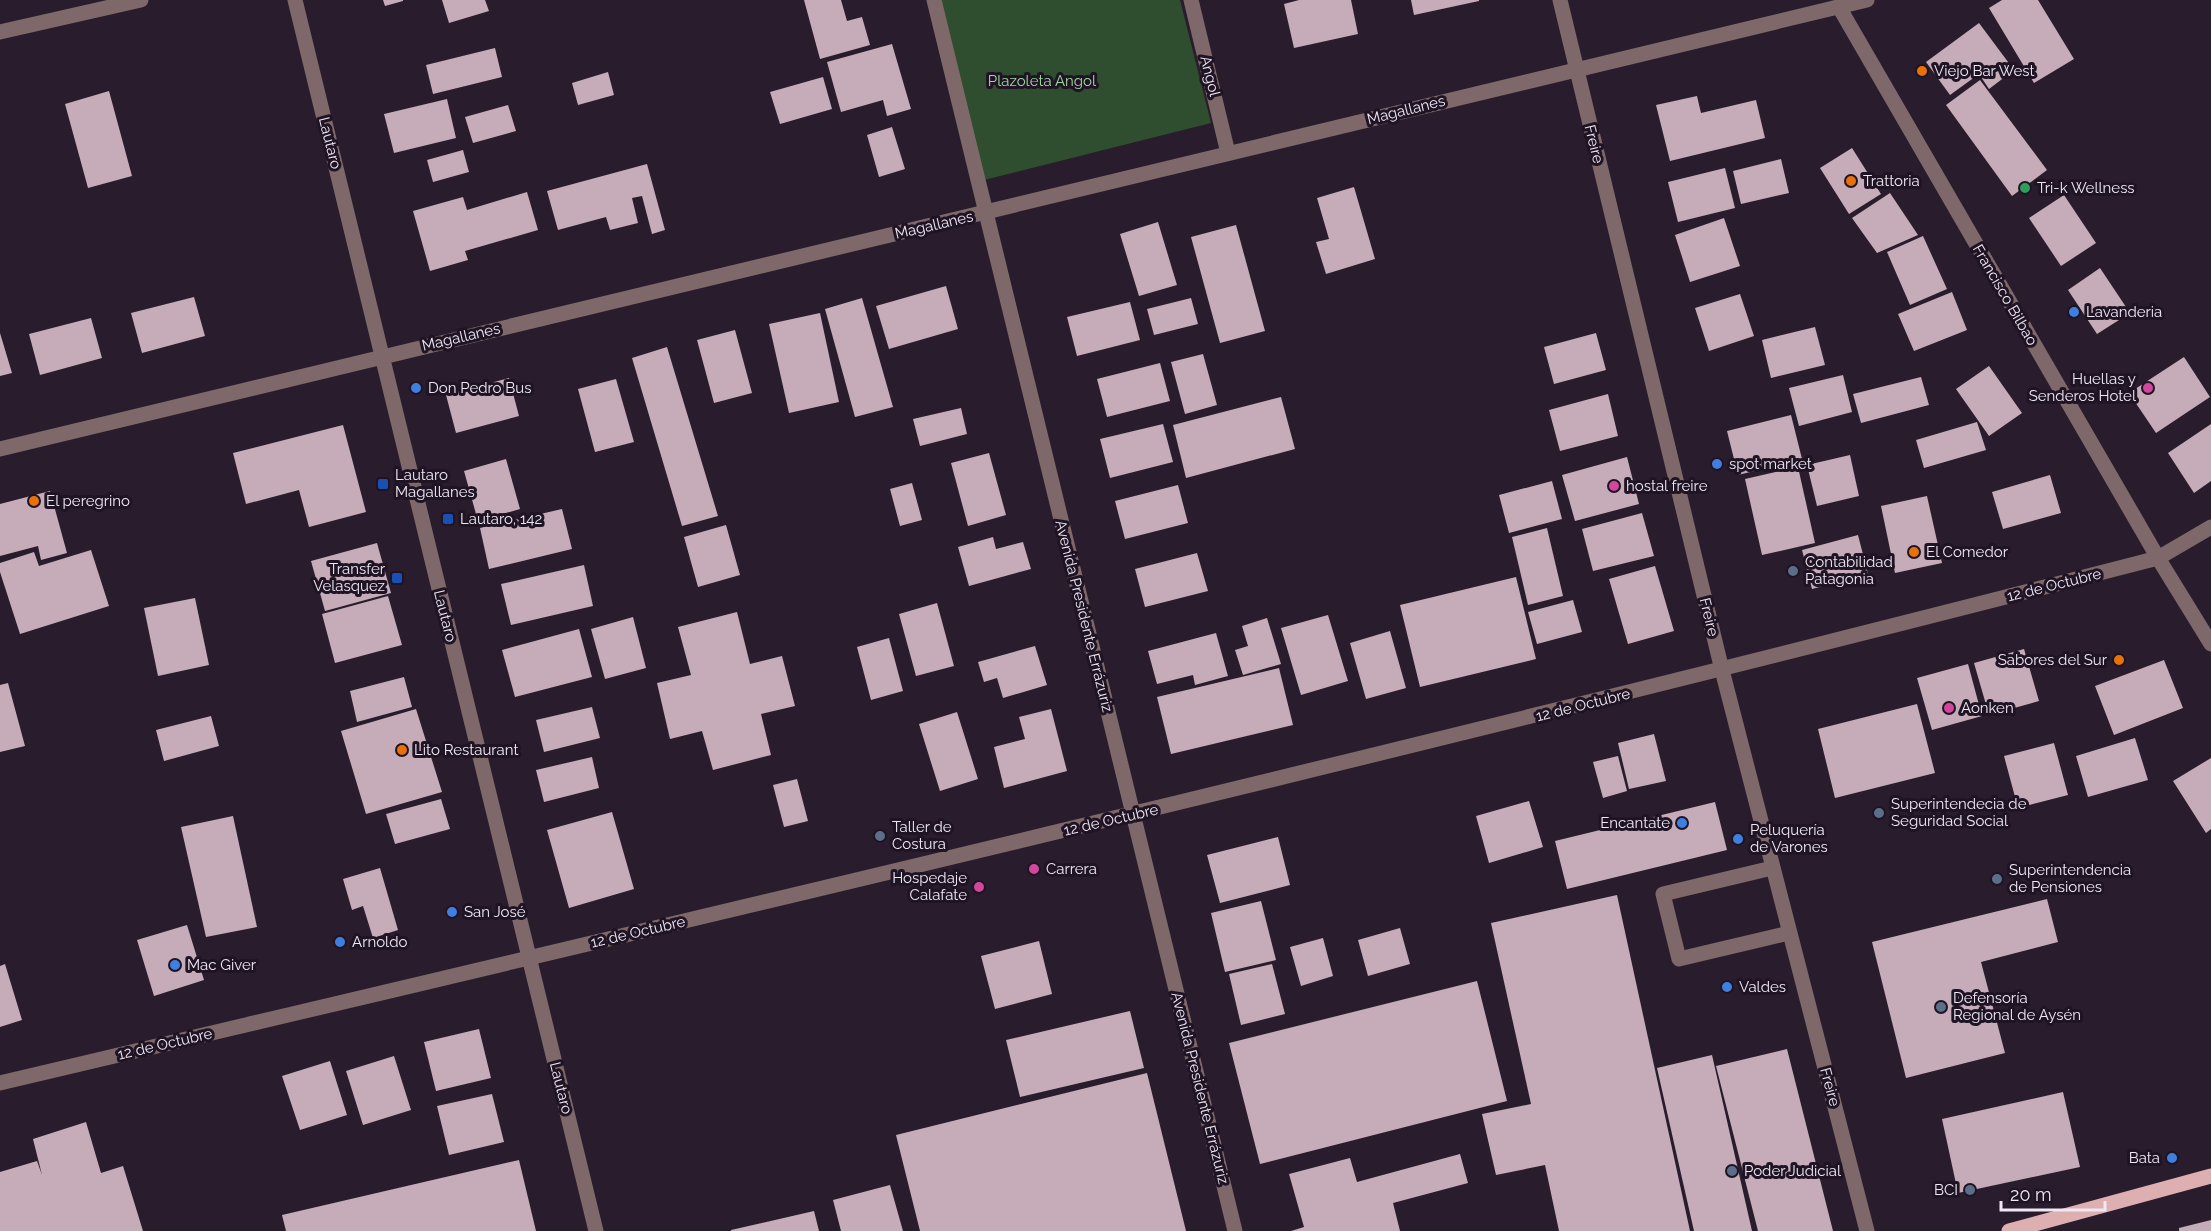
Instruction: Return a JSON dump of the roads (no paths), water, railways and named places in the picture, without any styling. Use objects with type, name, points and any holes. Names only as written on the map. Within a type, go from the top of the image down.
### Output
[{"type":"main road","points":[[2009,1231],[2211,1176]]},
{"type":"street","points":[[0,32],[141,0]]},
{"type":"street","name":"Lautaro","points":[[295,0],[596,1231]]},
{"type":"street","name":"Avenida Presidente Errázuriz","points":[[934,0],[1235,1231]]},
{"type":"street","name":"Angol","points":[[1191,0],[1228,153]]},
{"type":"street","name":"Freire","points":[[1560,0],[1722,670],[1867,1231]]},
{"type":"street","name":"Magallanes","points":[[0,449],[382,355],[985,213],[1867,0]]},
{"type":"street","name":"Francisco Bilbao","points":[[1839,7],[2158,558],[2211,644]]},
{"type":"street","name":"12 de Octubre","points":[[0,1083],[1133,815],[1722,670],[2158,558],[2211,527]]},
{"type":"street","points":[[1772,867],[1663,894],[1679,959],[1789,933]]},
{"type":"place","name":"Viejo Bar West","points":[[1922,71]]},
{"type":"place","name":"Trattoria","points":[[1851,181]]},
{"type":"place","name":"Tri-k Wellness","points":[[2025,188]]},
{"type":"place","name":"Lavanderia","points":[[2074,312]]},
{"type":"place","name":"Don Pedro Bus","points":[[416,388]]},
{"type":"place","name":"Huellas y Senderos Hotel","points":[[2148,388]]},
{"type":"place","name":"spot market","points":[[1717,464]]},
{"type":"place","name":"Lautaro Magallanes","points":[[383,484]]},
{"type":"place","name":"hostal freire","points":[[1614,486]]},
{"type":"place","name":"El peregrino","points":[[34,501]]},
{"type":"place","name":"Lautaro, 142","points":[[448,519]]},
{"type":"place","name":"El Comedor","points":[[1914,552]]},
{"type":"place","name":"Contabilidad Patagonia","points":[[1793,571]]},
{"type":"place","name":"Transfer Velasquez","points":[[397,578]]},
{"type":"place","name":"Sabores del Sur","points":[[2119,660]]},
{"type":"place","name":"Aonken","points":[[1949,708]]},
{"type":"place","name":"Lito Restaurant","points":[[402,750]]},
{"type":"place","name":"Superintendecia de Seguridad Social","points":[[1879,813]]},
{"type":"place","name":"Encantate","points":[[1682,823]]},
{"type":"place","name":"Taller de Costura","points":[[880,836]]},
{"type":"place","name":"Peluquería de Varones","points":[[1738,839]]},
{"type":"place","name":"Carrera","points":[[1034,869]]},
{"type":"place","name":"Superintendencia de Pensiones","points":[[1997,879]]},
{"type":"place","name":"Hospedaje Calafate","points":[[979,887]]},
{"type":"place","name":"San José","points":[[452,912]]},
{"type":"place","name":"Arnoldo","points":[[340,942]]},
{"type":"place","name":"Mac Giver","points":[[175,965]]},
{"type":"place","name":"Valdes","points":[[1727,987]]},
{"type":"place","name":"Defensoría Regional de Aysén","points":[[1941,1007]]},
{"type":"place","name":"Bata","points":[[2172,1158]]},
{"type":"place","name":"Poder Judicial","points":[[1732,1171]]},
{"type":"place","name":"BCI","points":[[1970,1190]]},
{"type":"park label","name":"Plazoleta Angol","points":[[1042,81]]}]
